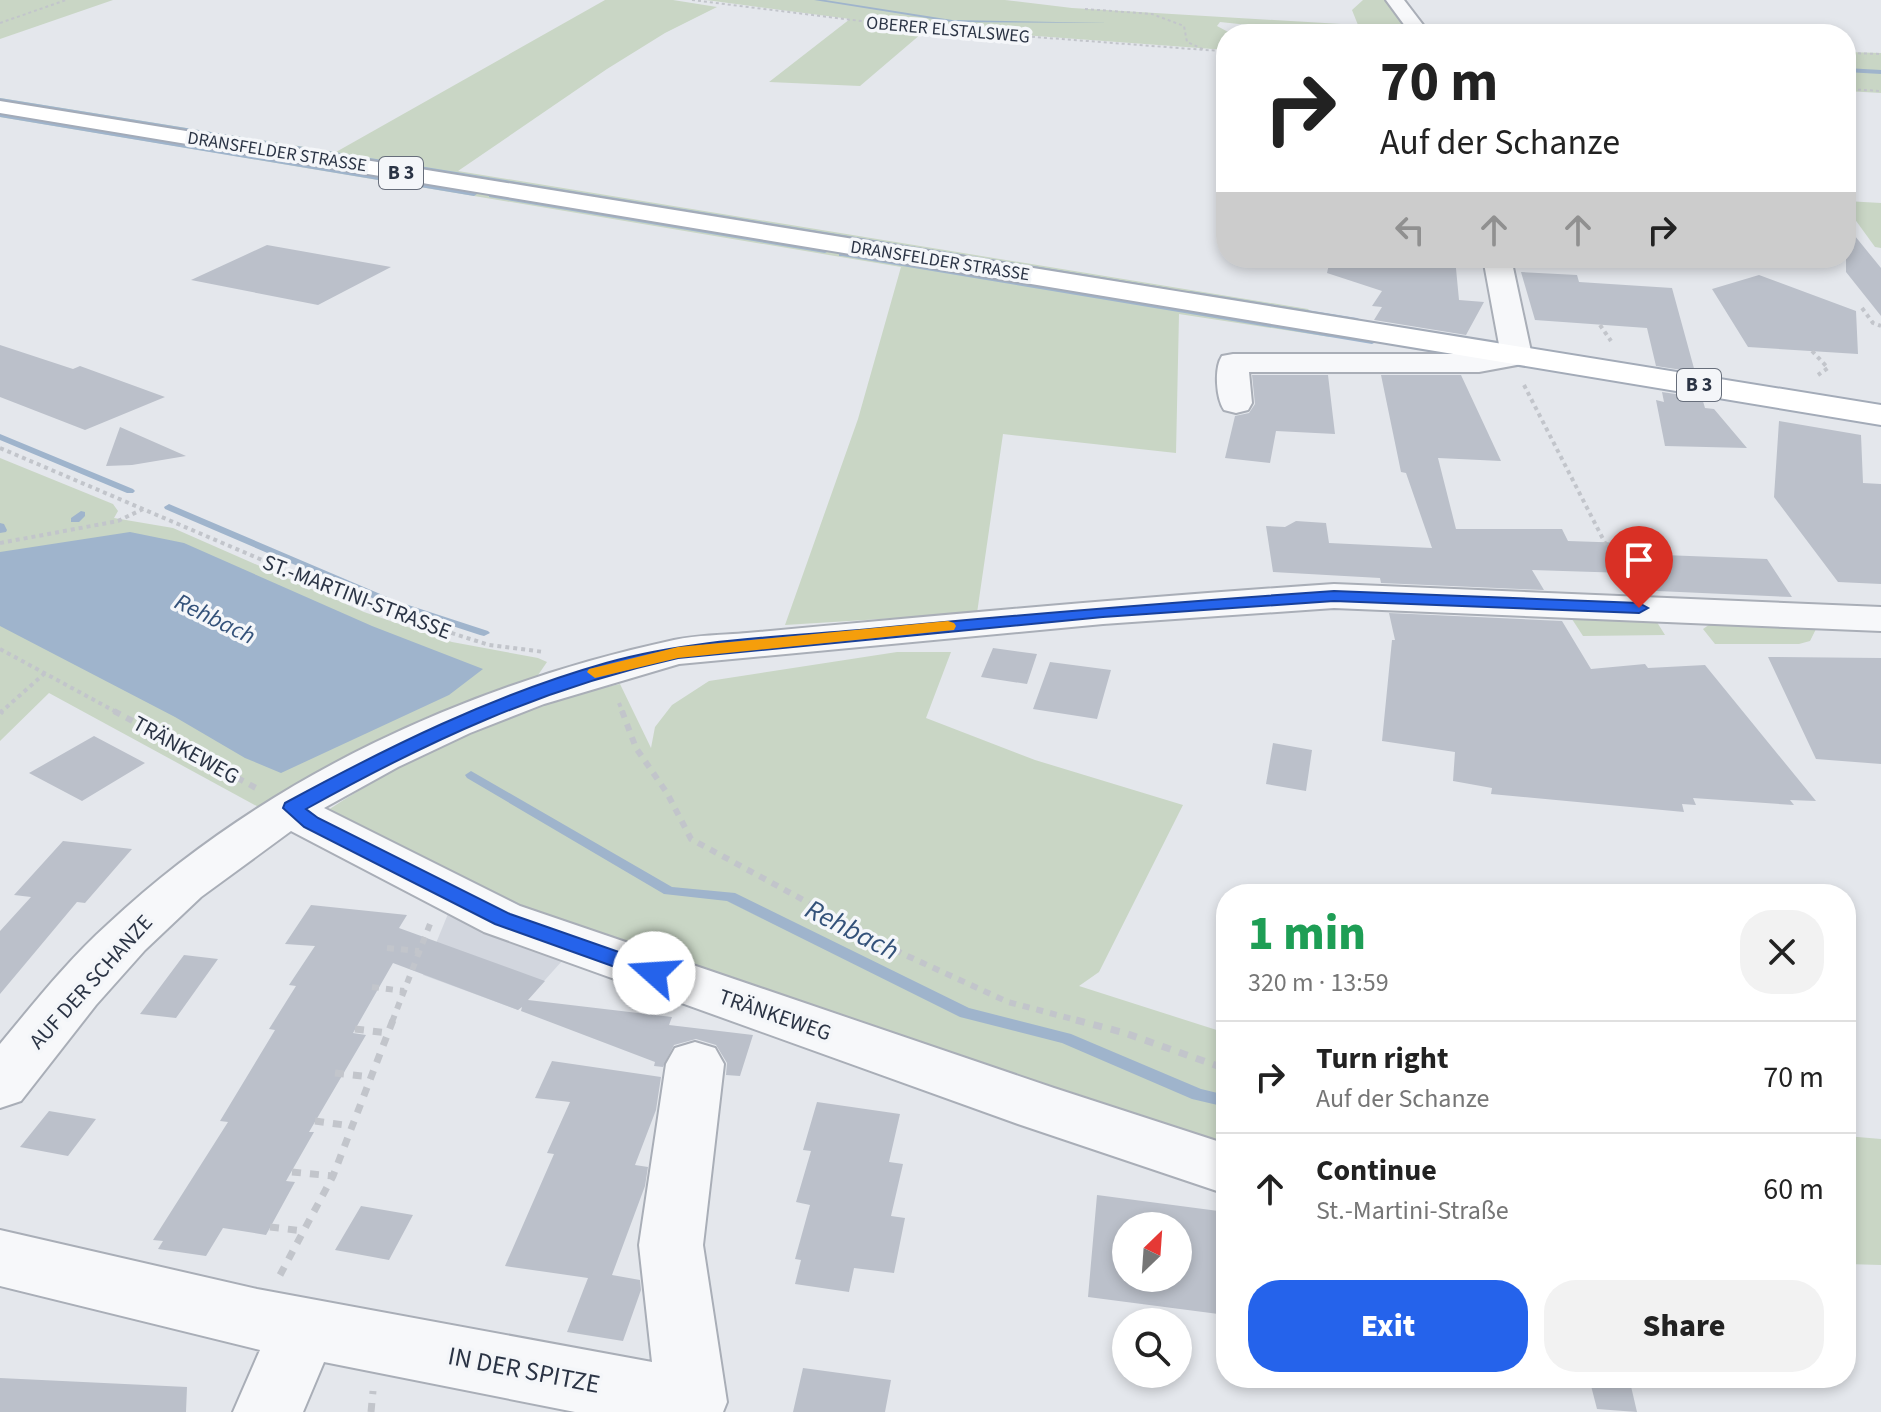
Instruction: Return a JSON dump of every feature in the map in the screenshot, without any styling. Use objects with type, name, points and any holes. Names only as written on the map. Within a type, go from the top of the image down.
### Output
[{"type":"main road","name":"DRANSFELDER STRASSE","points":[[0,107],[1881,415]]},
{"type":"street","points":[[1395,0],[1413,24]]},
{"type":"street","points":[[1236,403],[1233,363],[1479,363],[1517,356],[1499,268]]},
{"type":"street","points":[[611,667],[694,651],[1103,612],[1319,597],[1404,597],[1881,619]]},
{"type":"street","name":"AUF DER SCHANZE","points":[[0,1085],[125,938],[224,853],[292,808],[449,726],[504,703],[611,667]]},
{"type":"street","name":"TRÄNKEWEG","points":[[292,808],[311,822],[502,919],[1216,1166]]},
{"type":"street","name":"IN DER SPITZE","points":[[0,1258],[281,1323],[692,1402],[671,1245],[695,1064]]},
{"type":"street","points":[[268,1412],[281,1323]]},
{"type":"path","points":[[0,23],[66,0]]},
{"type":"path","name":"OBERER ELSTALSWEG","points":[[692,0],[917,28],[1216,51]]},
{"type":"path","points":[[1085,9],[1161,16],[1184,26],[1187,42],[1205,50]]},
{"type":"path","points":[[1856,53],[1881,54]]},
{"type":"path","points":[[1856,90],[1881,91]]},
{"type":"path","points":[[1862,308],[1873,323],[1881,326]]},
{"type":"path","points":[[1517,356],[1523,382],[1639,608]]},
{"type":"path","name":"ST.-MARTINI-STRASSE","points":[[0,448],[377,609],[489,645],[556,653],[611,667]]},
{"type":"path","points":[[0,543],[118,521],[144,509]]},
{"type":"path","name":"TRÄNKEWEG","points":[[0,649],[292,808]]},
{"type":"path","points":[[611,667],[620,708],[636,748],[667,793],[691,839],[901,953],[1008,1002],[1125,1033],[1216,1065]]},
{"type":"path","points":[[0,713],[45,673]]},
{"type":"path","points":[[281,1323],[304,1231],[333,1176],[443,889]]},
{"type":"path","points":[[387,948],[419,951]]},
{"type":"path","points":[[372,987],[404,991]]},
{"type":"path","points":[[355,1029],[388,1033]]},
{"type":"path","points":[[335,1073],[371,1077]]},
{"type":"path","points":[[315,1121],[352,1126]]},
{"type":"path","points":[[292,1172],[333,1176]]},
{"type":"path","points":[[270,1227],[304,1231]]},
{"type":"shaded area","points":[[450,909],[571,951],[518,1010],[423,975]]},
{"type":"green space","points":[[0,0],[113,0],[0,39]]},
{"type":"green space","points":[[605,0],[673,0],[717,7],[665,33],[607,69],[458,171],[1308,309],[1315,317],[0,102],[0,98],[336,152]]},
{"type":"green space","points":[[706,0],[1005,0],[1072,8],[1341,24],[1220,22],[1216,24],[1216,49],[928,28],[860,86],[769,82],[850,19]]},
{"type":"green space","points":[[1363,0],[1386,0],[1404,24],[1358,24],[1352,10]]},
{"type":"green space","points":[[1856,52],[1881,53],[1881,93],[1856,92]]},
{"type":"green space","points":[[0,111],[1326,331],[1330,337],[1179,314],[1176,453],[1003,434],[977,613],[785,625],[858,419],[901,267],[0,117]]},
{"type":"green space","points":[[1856,202],[1881,203],[1881,248],[1875,247],[1856,221]]},
{"type":"green space","points":[[0,458],[113,504],[118,511],[114,518],[173,528],[364,612],[452,642],[547,662],[536,678],[458,708],[264,810],[49,693],[0,741]]},
{"type":"green space","points":[[1570,616],[1655,619],[1665,635],[1583,636]]},
{"type":"green space","points":[[1713,622],[1817,627],[1810,641],[1799,644],[1715,644],[1703,629]]},
{"type":"green space","points":[[897,652],[951,652],[926,718],[1035,760],[1183,805],[1099,972],[1079,986],[1216,1030],[1216,1157],[557,927],[322,814],[392,771],[465,735],[541,706],[620,684],[651,748],[655,727],[672,705],[709,681]]},
{"type":"green space","points":[[1856,1137],[1881,1139],[1881,1265],[1856,1264]]},
{"type":"water","points":[[130,532],[184,543],[372,626],[483,669],[449,695],[281,773],[245,758],[175,717],[0,626],[0,552]]},
{"type":"building","points":[[1856,237],[1881,268],[1881,316],[1846,268],[1856,268]]},
{"type":"building","points":[[267,245],[391,267],[318,305],[191,280]]},
{"type":"building","points":[[1328,268],[1456,268],[1459,300],[1484,302],[1466,335],[1374,320],[1382,307],[1372,306],[1382,291],[1327,273]]},
{"type":"building","points":[[1521,272],[1577,275],[1579,282],[1672,288],[1695,372],[1656,366],[1647,328],[1535,320]]},
{"type":"building","points":[[1759,275],[1856,311],[1858,354],[1748,347],[1712,289]]},
{"type":"building","points":[[0,345],[73,369],[80,366],[165,397],[85,430],[0,397]]},
{"type":"building","points":[[1252,375],[1328,375],[1335,434],[1276,431],[1270,463],[1225,458],[1235,416],[1249,413],[1255,404]]},
{"type":"building","points":[[1381,375],[1461,375],[1501,461],[1438,458],[1456,529],[1562,529],[1568,541],[1658,544],[1664,555],[1767,559],[1792,597],[1635,590],[1626,573],[1532,570],[1544,590],[1381,583],[1380,578],[1273,572],[1266,526],[1285,527],[1296,521],[1326,523],[1329,543],[1432,548],[1406,473],[1401,472]]},
{"type":"building","points":[[1662,392],[1702,398],[1705,408],[1714,409],[1747,448],[1665,446],[1656,400],[1664,402]]},
{"type":"building","points":[[1779,421],[1861,435],[1863,483],[1881,484],[1881,584],[1838,582],[1774,497]]},
{"type":"building","points":[[120,427],[186,456],[106,466]]},
{"type":"building","points":[[1389,613],[1562,621],[1591,669],[1645,664],[1648,668],[1705,665],[1816,801],[1790,800],[1794,805],[1693,798],[1696,805],[1682,804],[1684,812],[1491,794],[1492,788],[1453,781],[1455,752],[1382,741],[1392,640],[1395,640]]},
{"type":"building","points":[[993,648],[1037,654],[1027,684],[981,677]]},
{"type":"building","points":[[1768,657],[1881,658],[1881,764],[1816,759]]},
{"type":"building","points":[[1050,662],[1111,670],[1097,719],[1033,709]]},
{"type":"building","points":[[94,736],[145,763],[82,801],[29,773]]},
{"type":"building","points":[[1273,743],[1312,750],[1306,791],[1266,784]]},
{"type":"building","points":[[63,841],[132,849],[85,903],[77,902],[0,994],[0,931],[31,897],[14,895]]},
{"type":"building","points":[[311,905],[407,915],[399,928],[545,981],[528,1000],[672,1017],[669,1025],[753,1035],[740,1076],[726,1075],[727,1063],[716,1045],[696,1039],[674,1045],[663,1067],[654,1066],[655,1062],[521,1011],[522,1007],[518,1010],[393,963],[353,1033],[366,1035],[309,1132],[314,1132],[286,1181],[295,1182],[266,1235],[223,1228],[206,1256],[158,1249],[163,1241],[153,1240],[228,1122],[220,1121],[275,1030],[269,1029],[296,986],[289,985],[315,946],[285,944]]},
{"type":"building","points":[[184,955],[218,959],[176,1018],[140,1014]]},
{"type":"building","points":[[552,1061],[661,1077],[656,1110],[635,1165],[648,1167],[645,1186],[612,1275],[640,1280],[641,1290],[623,1341],[567,1332],[588,1278],[505,1266],[554,1154],[547,1153],[570,1102],[535,1098]]},
{"type":"building","points":[[817,1102],[900,1114],[889,1162],[903,1164],[891,1216],[905,1218],[894,1273],[854,1268],[849,1292],[795,1284],[801,1260],[795,1259],[810,1205],[796,1202],[811,1151],[803,1150]]},
{"type":"building","points":[[49,1111],[96,1119],[68,1156],[20,1147]]},
{"type":"building","points":[[1097,1195],[1216,1211],[1216,1314],[1192,1311],[1192,1308],[1088,1297]]},
{"type":"building","points":[[361,1206],[413,1215],[389,1260],[335,1250]]},
{"type":"building","points":[[803,1368],[891,1380],[885,1412],[793,1412]]},
{"type":"building","points":[[0,1378],[187,1387],[186,1412],[0,1412]]},
{"type":"building","points":[[1592,1388],[1631,1388],[1637,1412],[1597,1409]]},
{"type":"waterway","points":[[816,0],[952,21],[1109,23]]},
{"type":"waterway","points":[[1856,71],[1881,72]]},
{"type":"waterway","points":[[0,100],[353,157]]},
{"type":"waterway","points":[[0,115],[474,194]]},
{"type":"waterway","points":[[370,160],[1169,290]]},
{"type":"waterway","points":[[491,196],[825,251]]},
{"type":"waterway","points":[[842,254],[1372,342]]},
{"type":"waterway","points":[[1193,293],[1357,320]]},
{"type":"waterway","points":[[0,437],[130,491]]},
{"type":"waterway","points":[[169,507],[395,604],[484,633]]},
{"type":"waterway","points":[[75,520],[81,514]]},
{"type":"waterway","name":"Rehbach","points":[[0,526],[2,530]]},
{"type":"waterway","name":"Rehbach","points":[[471,775],[669,891],[730,896],[965,1013],[1066,1038],[1198,1095],[1216,1099]]},
{"type":"slow traffic","points":[[595,672],[678,652],[948,626]]},
{"type":"route","points":[[654,973],[502,919],[311,822],[292,808],[383,758],[504,703],[611,667],[678,652],[1103,612],[1334,596],[1639,608]]}]
